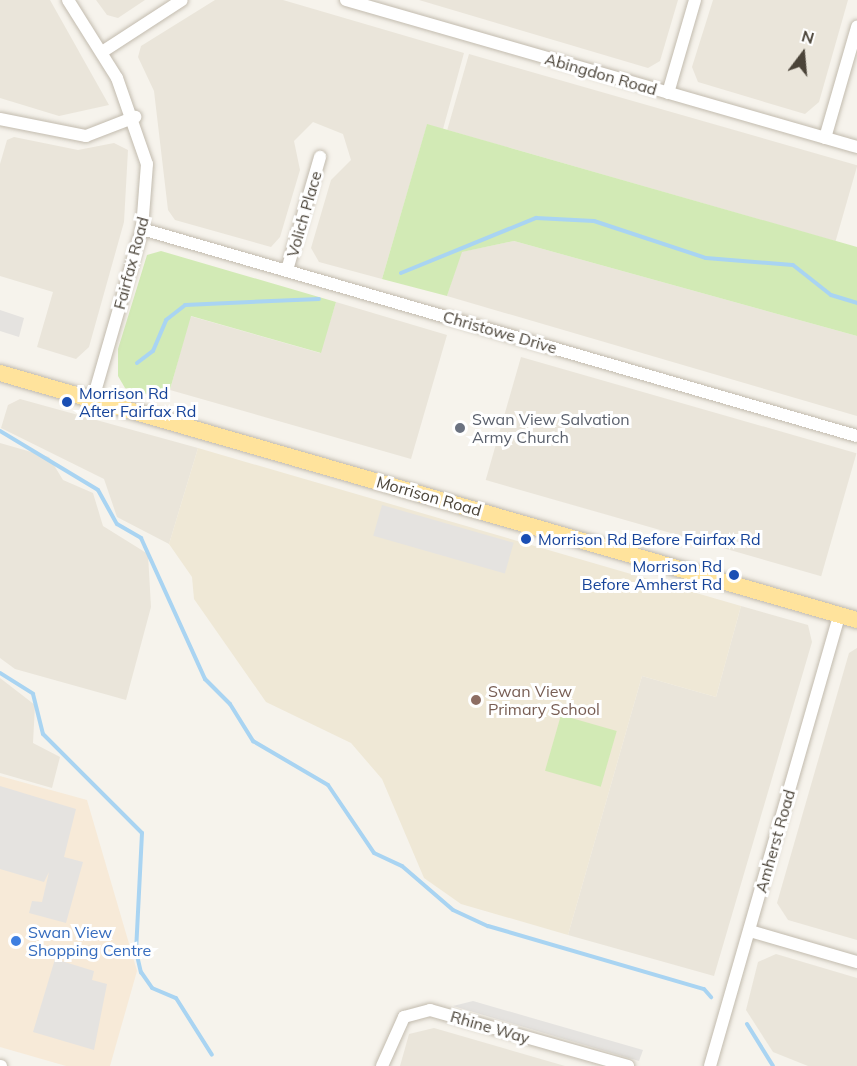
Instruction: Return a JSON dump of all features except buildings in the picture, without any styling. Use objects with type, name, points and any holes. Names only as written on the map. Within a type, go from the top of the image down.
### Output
[{"type":"main road","name":"Morrison Road","points":[[0,373],[857,620]]},
{"type":"street","name":"Fairfax Road","points":[[68,0],[102,52],[135,117],[147,164],[142,229],[93,399]]},
{"type":"street","points":[[102,52],[182,0]]},
{"type":"street","name":"Abingdon Road","points":[[346,0],[374,4],[668,93],[857,147]]},
{"type":"street","points":[[668,93],[695,0]]},
{"type":"street","points":[[825,138],[857,27]]},
{"type":"street","points":[[0,119],[86,136],[135,117]]},
{"type":"street","name":"Volich Place","points":[[287,270],[320,157]]},
{"type":"street","name":"Christowe Drive","points":[[142,229],[857,436]]},
{"type":"street","name":"Amherst Road","points":[[710,1066],[839,615]]},
{"type":"street","points":[[750,931],[857,962]]},
{"type":"street","name":"Rhine Way","points":[[382,1066],[392,1032],[404,1017],[430,1010],[628,1066]]},
{"type":"shaded area","points":[[0,0],[50,0],[109,105],[59,116],[0,98]]},
{"type":"shaded area","points":[[96,0],[145,0],[118,18],[107,15]]},
{"type":"shaded area","points":[[215,0],[283,0],[464,53],[443,129],[427,125],[382,279],[319,262],[311,248],[331,180],[351,160],[343,134],[313,122],[294,141],[300,170],[280,237],[271,247],[175,220],[168,210],[154,91],[138,57],[141,46]]},
{"type":"shaded area","points":[[419,0],[678,0],[660,61],[648,68]]},
{"type":"shaded area","points":[[713,0],[848,0],[819,102],[805,114],[698,82],[692,67]]},
{"type":"shaded area","points":[[469,54],[857,165],[836,241],[447,130]]},
{"type":"shaded area","points":[[14,137],[78,150],[114,143],[128,150],[124,222],[89,347],[76,359],[37,347],[53,292],[0,276],[0,164],[7,140]]},
{"type":"shaded area","points":[[514,241],[857,336],[857,416],[447,296],[461,252]]},
{"type":"shaded area","points":[[336,302],[447,335],[411,459],[170,390],[190,316],[320,353]]},
{"type":"shaded area","points":[[0,310],[24,318],[19,337],[0,331]]},
{"type":"shaded area","points":[[521,357],[856,453],[821,576],[486,480]]},
{"type":"shaded area","points":[[20,399],[198,448],[169,544],[117,517],[104,479],[1,428],[8,405]]},
{"type":"shaded area","points":[[0,443],[49,457],[63,480],[93,493],[103,526],[148,554],[151,607],[126,700],[15,669],[0,658]]},
{"type":"shaded area","name":"Swan View Primary School","points":[[198,448],[741,606],[716,697],[642,676],[568,935],[461,904],[424,878],[382,779],[351,743],[266,702],[194,599],[192,577],[169,544]]},
{"type":"shaded area","points":[[382,505],[514,543],[505,574],[373,536]]},
{"type":"shaded area","points":[[741,606],[808,625],[812,642],[714,976],[568,935],[642,676],[716,697]]},
{"type":"shaded area","points":[[857,648],[857,940],[788,920],[777,903],[849,653]]},
{"type":"shaded area","points":[[0,678],[35,705],[33,743],[60,757],[52,788],[0,773]]},
{"type":"shaded area","points":[[0,776],[87,800],[137,971],[110,1066],[66,1066],[0,1047]]},
{"type":"shaded area","points":[[0,786],[76,809],[64,857],[83,862],[66,923],[29,913],[32,901],[42,902],[49,872],[44,882],[0,869]]},
{"type":"shaded area","points":[[776,954],[857,978],[857,1066],[808,1066],[773,1052],[746,1010],[758,962]]},
{"type":"shaded area","points":[[55,959],[94,971],[92,980],[107,984],[94,1050],[33,1032]]},
{"type":"shaded area","points":[[473,1001],[643,1050],[639,1061],[453,1006]]},
{"type":"shaded area","points":[[434,1028],[565,1066],[400,1066],[409,1034]]},
{"type":"green space","points":[[427,124],[857,247],[857,336],[514,241],[462,252],[447,296],[382,279]]},
{"type":"green space","points":[[161,251],[336,302],[321,353],[191,316],[167,400],[125,388],[118,376],[118,349],[147,255]]},
{"type":"green space","points":[[561,715],[617,731],[601,787],[545,771]]},
{"type":"waterway","points":[[401,273],[536,218],[594,221],[706,258],[793,265],[831,295],[857,303]]},
{"type":"waterway","points":[[137,363],[153,351],[166,320],[185,305],[319,299]]},
{"type":"waterway","points":[[0,431],[98,490],[117,524],[141,538],[205,679],[230,704],[253,741],[328,785],[374,853],[402,866],[453,910],[488,926],[704,989],[711,997]]},
{"type":"waterway","points":[[0,673],[33,694],[43,734],[142,833],[136,951],[141,972],[152,988],[176,998],[212,1055]]},
{"type":"waterway","points":[[747,1024],[773,1066]]},
{"type":"place","name":"Morrison Rd After Fairfax Rd","points":[[67,402]]},
{"type":"place","name":"Swan View Salvation Army Church","points":[[460,428]]},
{"type":"place","name":"Morrison Rd Before Fairfax Rd","points":[[526,539]]},
{"type":"place","name":"Morrison Rd Before Amherst Rd","points":[[734,575]]},
{"type":"place","name":"Swan View Primary School","points":[[476,700]]},
{"type":"place","name":"Swan View Shopping Centre","points":[[16,941]]}]
